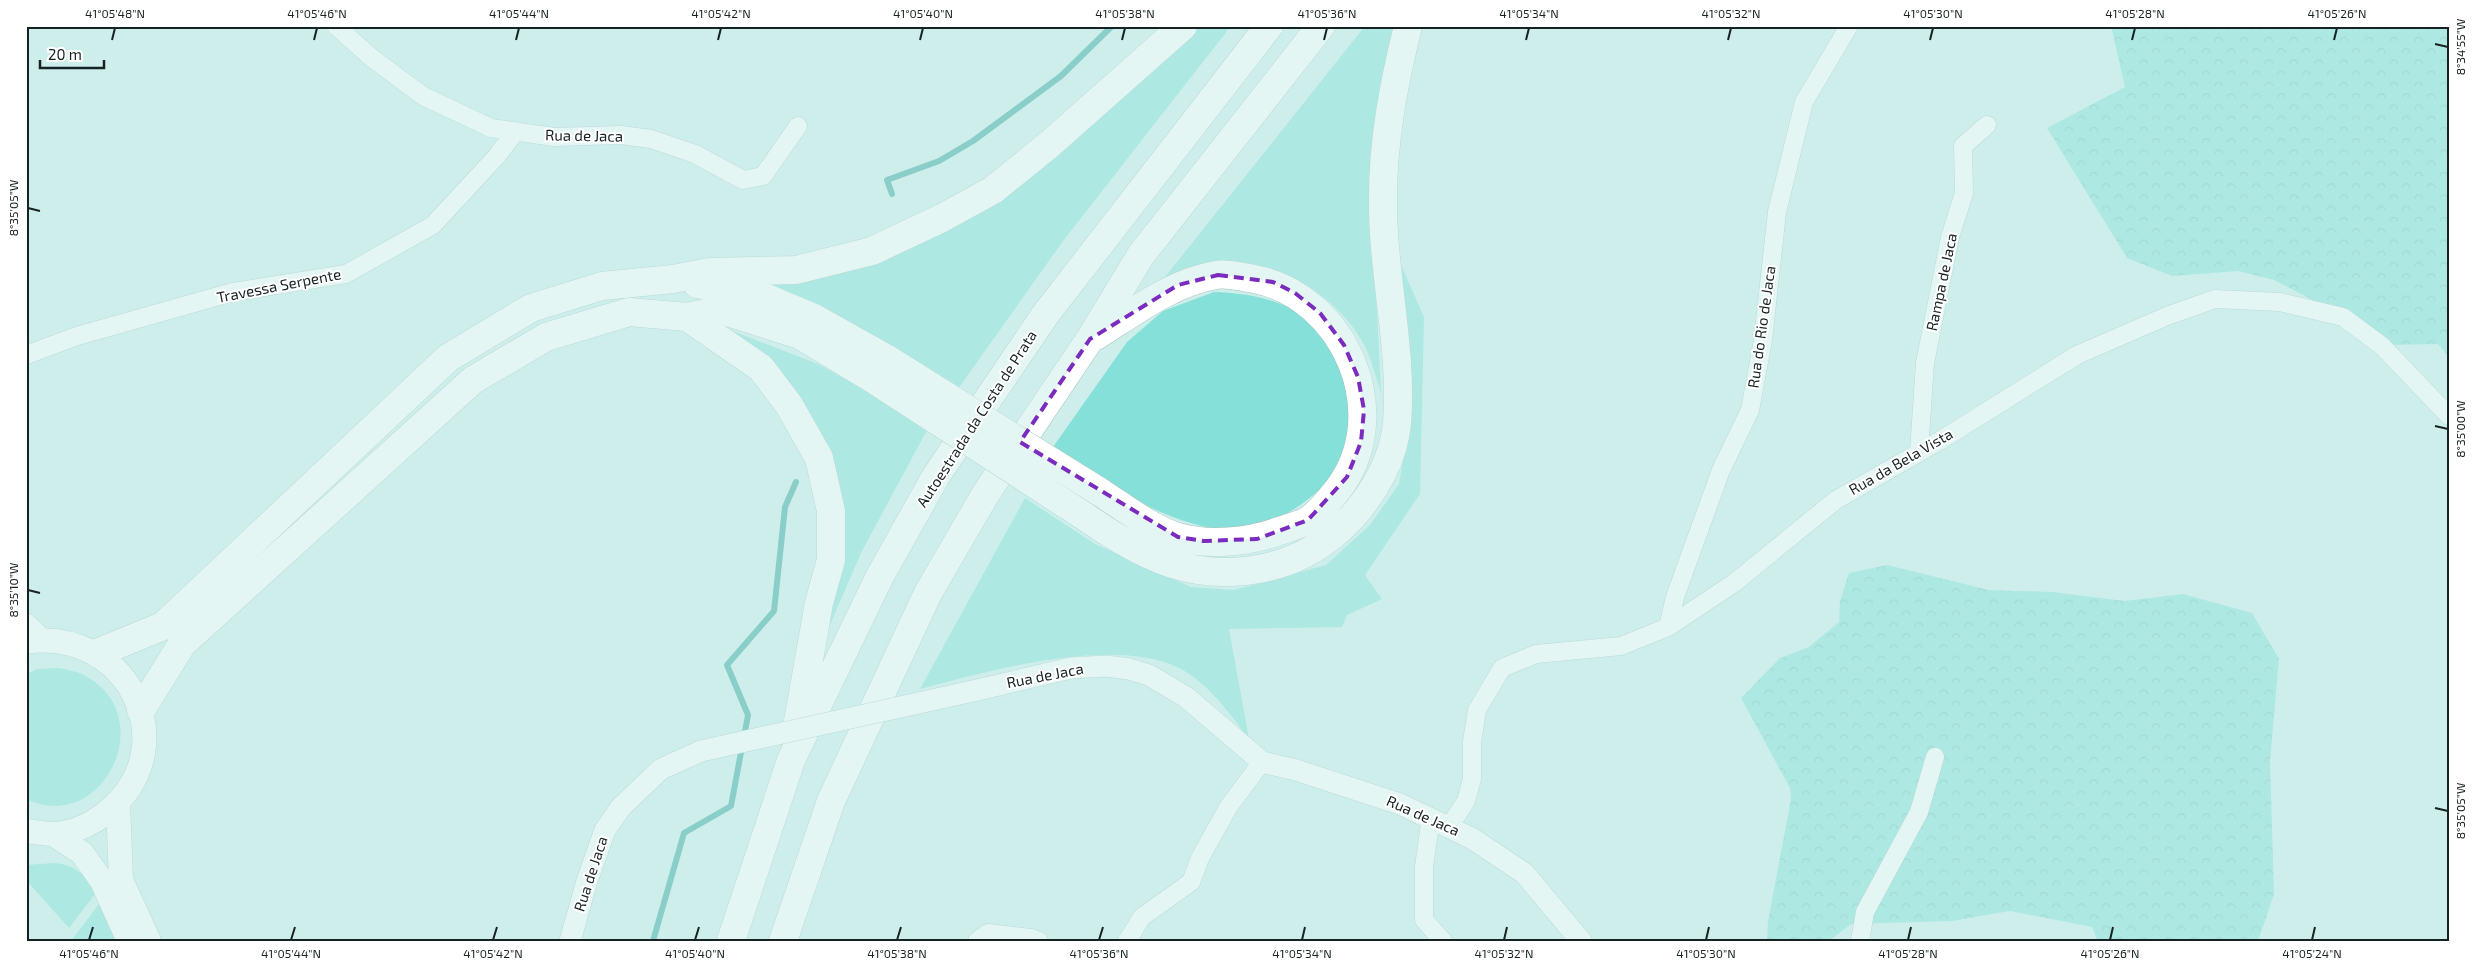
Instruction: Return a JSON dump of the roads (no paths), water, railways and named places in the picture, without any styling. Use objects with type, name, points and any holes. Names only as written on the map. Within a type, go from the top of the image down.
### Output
[{"type":"highway","points":[[97,654],[163,626],[448,358],[531,308],[602,286],[673,279],[709,272],[796,270],[872,251],[942,218],[1001,184],[1051,143],[1183,26]]},
{"type":"highway","name":"Autoestrada da Costa de Prata","points":[[731,941],[791,760],[880,576],[936,476],[1045,315],[1269,26]]},
{"type":"highway","points":[[783,941],[831,801],[928,593],[985,495],[1090,339],[1141,255],[1321,26]]},
{"type":"highway","points":[[673,279],[764,297],[814,318],[880,369],[1084,516],[1123,543],[1160,561],[1203,571],[1253,571],[1294,561],[1320,546],[1346,524],[1371,495],[1388,461],[1397,425],[1397,385],[1382,199],[1386,136],[1398,68],[1408,26]]},
{"type":"highway","points":[[140,710],[182,644],[473,380],[546,337],[629,312],[687,317],[722,310],[800,335],[880,369],[1100,492],[1157,527],[1178,537],[1204,541],[1257,539],[1308,520],[1330,499],[1347,477],[1361,442],[1364,410],[1358,377],[1344,345],[1320,313],[1295,293],[1272,282],[1218,275],[1178,285],[1090,339]]},
{"type":"highway","points":[[687,317],[761,368],[789,405],[814,451],[825,485],[831,511],[830,560],[818,612],[791,760]]},
{"type":"main road","points":[[26,831],[53,834],[77,829],[99,819],[118,804],[132,783],[141,760],[144,735],[140,710],[131,688],[116,668],[97,654],[71,642],[32,636]]},
{"type":"main road","points":[[118,804],[121,880],[149,941]]},
{"type":"main road","points":[[53,834],[82,853],[102,881],[129,941]]},
{"type":"street","name":"Rua de Jaca","points":[[336,26],[372,58],[423,96],[491,128],[554,137],[621,136],[651,139],[695,154],[743,180],[763,176],[798,126]]},
{"type":"street","name":"Rua do Rio de Jaca","points":[[1668,627],[1674,597],[1721,470],[1750,410],[1762,340],[1777,212],[1804,102],[1840,34],[1849,26]]},
{"type":"street","name":"Rampa de Jaca","points":[[1919,452],[1926,363],[1950,236],[1964,193],[1963,146],[1988,124]]},
{"type":"street","name":"Travessa Serpente","points":[[26,355],[77,336],[233,292],[346,274],[433,225],[496,158],[516,131]]},
{"type":"street","name":"Rua da Bela Vista","points":[[1440,822],[1466,801],[1472,779],[1472,742],[1477,710],[1502,668],[1536,654],[1621,646],[1668,627],[1734,583],[1836,500],[1919,452],[2077,355],[2167,316],[2215,299],[2280,302],[2343,317],[2382,346],[2449,416]]},
{"type":"street","name":"Rua de Jaca","points":[[570,941],[587,881],[605,830],[621,807],[661,769],[701,751],[1071,668],[1106,666],[1129,669],[1149,675],[1186,697],[1262,762],[1296,770],[1400,804],[1440,822],[1524,873],[1581,941]]},
{"type":"street","points":[[1860,941],[1864,912],[1919,812],[1935,757]]},
{"type":"street","points":[[1127,941],[1142,917],[1191,882],[1200,858],[1228,806],[1262,762]]},
{"type":"street","points":[[1440,822],[1424,868],[1424,920],[1443,941]]},
{"type":"street","points":[[977,941],[988,934],[1031,938],[1039,941]]},
{"type":"waterway","points":[[892,194],[887,180],[939,161],[973,141],[1061,76],[1112,26]]},
{"type":"waterway","points":[[744,737],[748,715],[727,665],[774,611],[785,507],[796,482]]},
{"type":"waterway","points":[[653,941],[684,833],[731,806],[742,747]]}]
